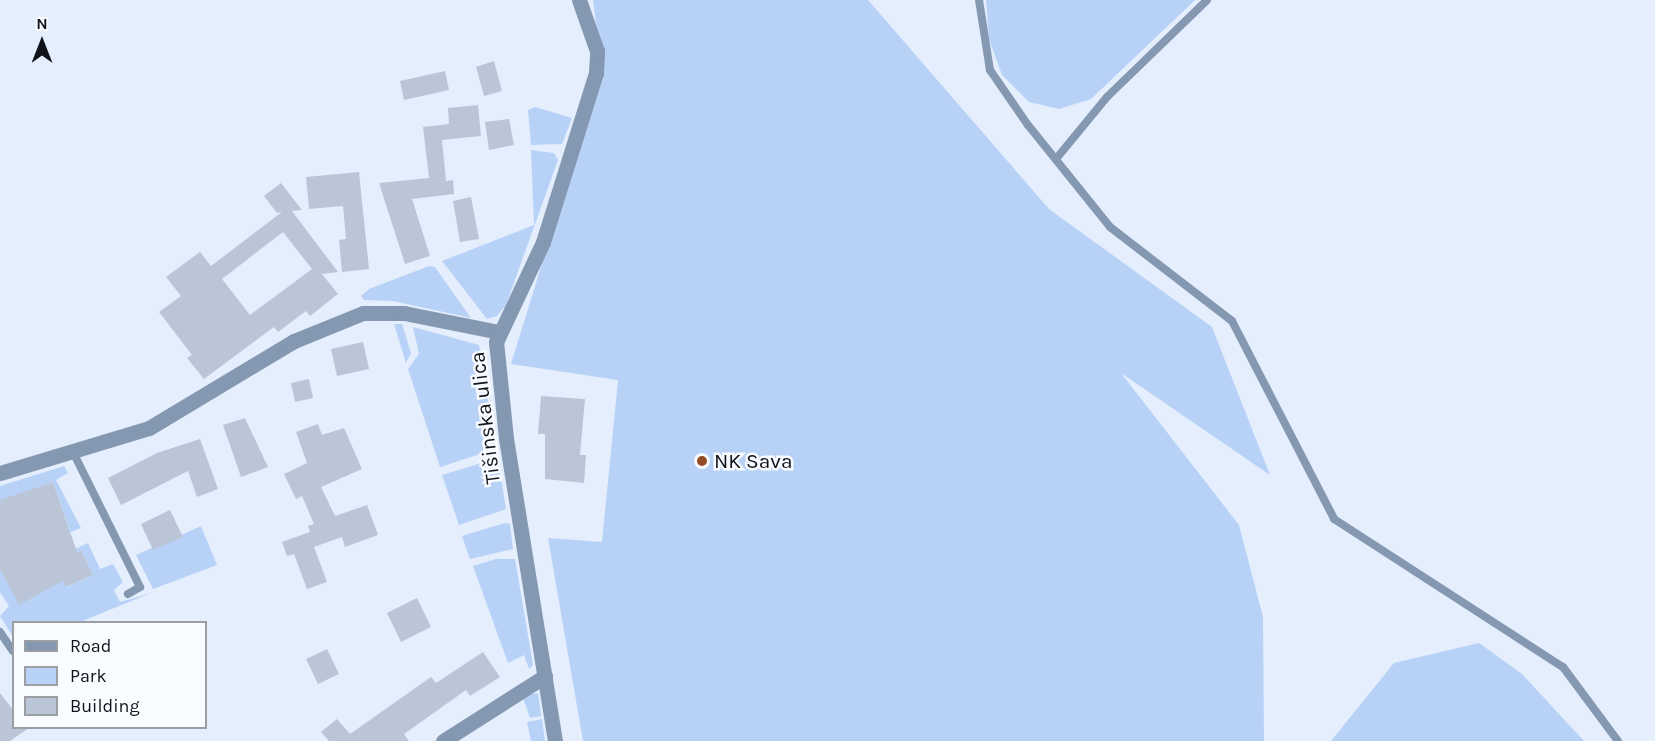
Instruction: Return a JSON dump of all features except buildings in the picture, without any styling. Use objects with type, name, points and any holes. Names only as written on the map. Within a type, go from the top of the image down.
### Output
[{"type":"street","name":"Tišinska ulica","points":[[555,741],[506,438],[496,352],[499,332],[543,242],[596,73],[597,51],[579,0]]},
{"type":"street","points":[[0,473],[149,428],[285,345],[363,313],[404,313],[499,332]]},
{"type":"street","points":[[443,741],[545,676]]},
{"type":"lane","points":[[979,0],[990,70],[1110,227],[1232,321],[1334,519],[1563,667],[1618,741]]},
{"type":"lane","points":[[1056,159],[1107,98],[1208,0]]},
{"type":"lane","points":[[73,452],[140,587],[128,594]]},
{"type":"lane","points":[[0,632],[12,650]]},
{"type":"green space","points":[[593,0],[868,0],[1049,209],[1212,327],[1270,475],[1121,373],[1239,525],[1263,617],[1264,741],[583,741],[548,538],[602,542],[618,380],[511,364],[602,69]]},
{"type":"green space","points":[[986,0],[1195,0],[1091,99],[1059,109],[1029,102],[1002,75],[989,39]]},
{"type":"green space","points":[[535,107],[572,118],[562,144],[531,145],[528,110]]},
{"type":"green space","points":[[531,150],[554,153],[558,160],[506,305],[497,316],[487,319],[442,261],[534,225]]},
{"type":"green space","points":[[429,266],[435,267],[471,318],[393,301],[364,300],[361,296],[369,289]]},
{"type":"green space","points":[[394,324],[402,324],[411,353],[406,363]]},
{"type":"green space","points":[[413,327],[479,345],[496,449],[440,467],[408,369],[419,354]]},
{"type":"green space","points":[[498,458],[506,509],[459,525],[442,475]]},
{"type":"green space","points":[[64,466],[68,473],[56,480],[81,528],[66,534],[73,550],[88,543],[100,569],[113,564],[123,582],[114,590],[120,602],[151,593],[82,621],[12,621],[12,635],[0,616],[9,606],[0,592],[0,486]],"holes":[[[53,482],[70,531],[39,542],[22,493]],[[81,550],[93,575],[67,587],[55,561]]]},
{"type":"green space","points":[[505,523],[510,524],[513,549],[470,559],[462,536]]},
{"type":"green space","points":[[201,526],[217,565],[153,589],[136,555]]},
{"type":"green space","points":[[496,559],[515,559],[533,665],[529,669],[524,655],[508,663],[473,566]]},
{"type":"green space","points":[[1479,643],[1522,674],[1584,741],[1331,741],[1394,663]]},
{"type":"green space","points":[[538,693],[541,716],[530,718],[522,695]]},
{"type":"green space","points":[[542,719],[545,741],[531,741],[527,722]]},
{"type":"place","name":"NK Sava","points":[[702,461]]}]
